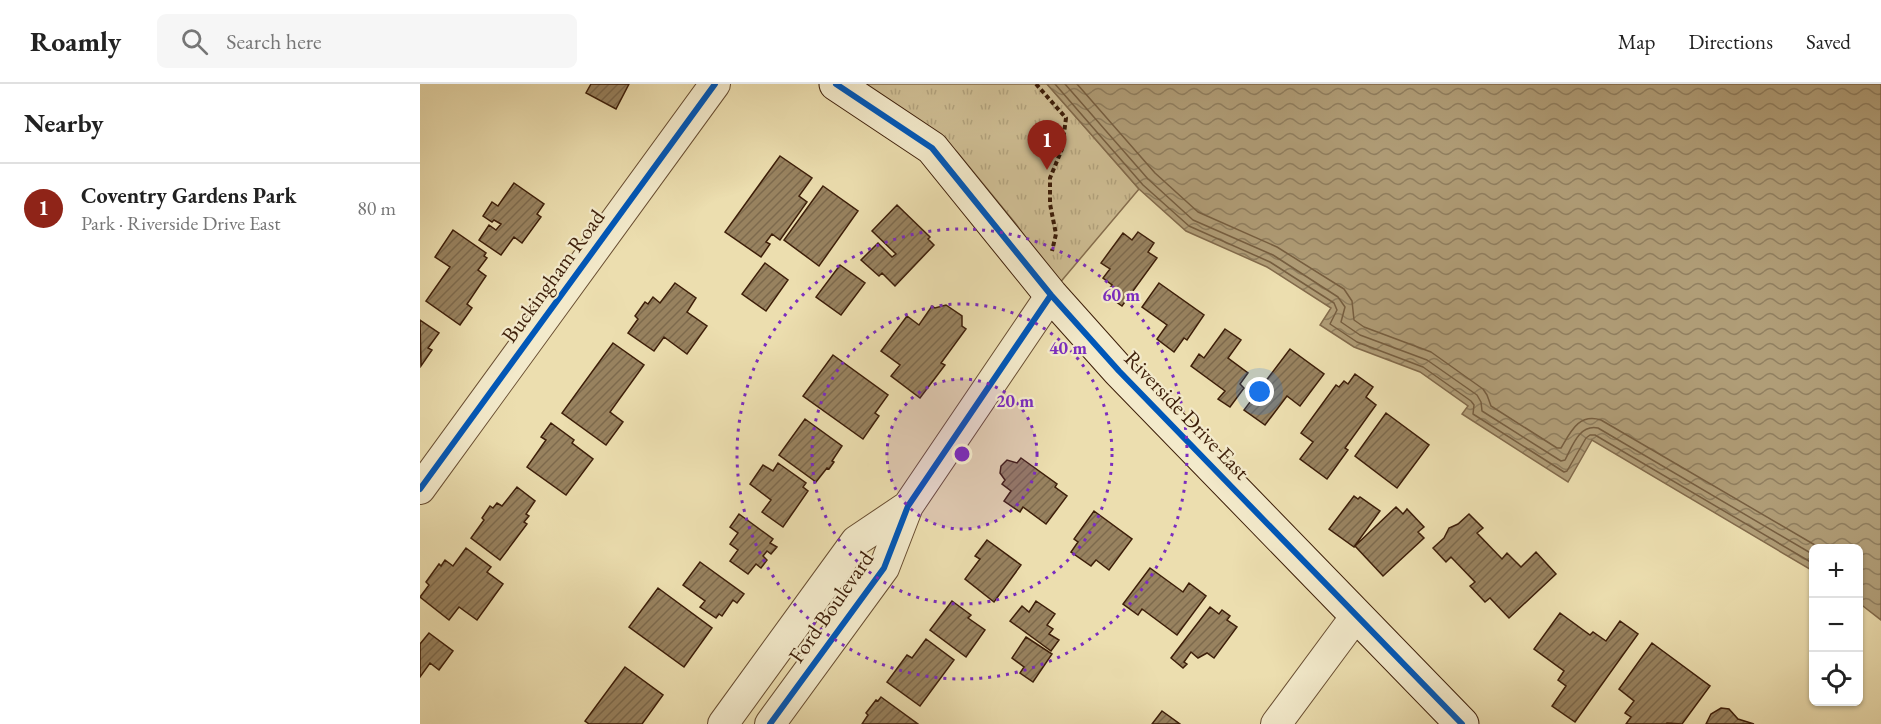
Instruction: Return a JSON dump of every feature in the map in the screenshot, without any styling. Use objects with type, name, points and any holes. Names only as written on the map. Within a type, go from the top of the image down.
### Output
[{"type":"main road","name":"Riverside Drive East","points":[[836,84],[932,148],[1051,295],[1119,371],[1462,724]]},
{"type":"street","name":"Buckingham Road","points":[[420,489],[715,84]]},
{"type":"street","name":"Ford Boulevard","points":[[770,724],[884,568],[908,506],[1051,295]]},
{"type":"street","name":"Ford Boulevard","points":[[723,724],[856,541],[908,506]]},
{"type":"street","points":[[1276,724],[1356,616]]},
{"type":"path","points":[[1036,84],[1066,117],[1062,149],[1050,178],[1050,204],[1056,234],[1052,252]]},
{"type":"green space","points":[[859,84],[1047,84],[1139,189],[1058,285],[1016,224],[957,152],[927,126]]},
{"type":"water","points":[[1047,84],[1881,84],[1881,620],[1863,606],[1863,544],[1809,544],[1809,569],[1592,440],[1568,482],[1462,414],[1468,406],[1420,372],[1354,347],[1320,325],[1331,308],[1267,267],[1186,231],[1139,189]]},
{"type":"building","points":[[591,84],[629,84],[616,109],[586,93]]},
{"type":"building","points":[[780,156],[812,178],[799,196],[807,202],[780,240],[772,234],[766,242],[770,244],[761,257],[725,232]]},
{"type":"building","points":[[514,183],[544,204],[537,214],[541,217],[522,243],[514,237],[501,255],[479,240],[489,225],[496,230],[501,224],[494,220],[492,222],[483,216],[492,202],[498,206]]},
{"type":"building","points":[[823,186],[858,211],[819,266],[784,240]]},
{"type":"building","points":[[897,205],[930,237],[928,239],[934,245],[895,286],[882,273],[879,276],[861,260],[878,243],[892,257],[896,254],[872,231]]},
{"type":"building","points":[[453,230],[486,253],[484,256],[487,258],[478,270],[486,276],[467,304],[472,308],[460,325],[426,301],[450,267],[435,257]]},
{"type":"building","points":[[1138,232],[1154,243],[1148,252],[1157,258],[1122,306],[1105,294],[1112,285],[1103,278],[1110,269],[1101,263],[1123,233],[1132,240]]},
{"type":"building","points":[[765,263],[788,280],[766,311],[742,294]]},
{"type":"building","points":[[840,265],[865,283],[841,315],[816,297]]},
{"type":"building","points":[[675,283],[696,298],[687,312],[707,326],[687,354],[664,337],[654,351],[628,333],[638,319],[635,316],[645,302],[648,304],[653,297],[660,303]]},
{"type":"building","points":[[1159,283],[1204,315],[1187,340],[1184,338],[1174,352],[1157,339],[1167,325],[1142,307]]},
{"type":"building","points":[[946,305],[962,316],[962,326],[966,329],[941,363],[945,365],[920,398],[891,376],[900,365],[881,351],[907,316],[919,325],[932,306],[935,308]]},
{"type":"building","points":[[420,320],[439,333],[428,348],[432,350],[421,366]]},
{"type":"building","points":[[1225,329],[1241,340],[1228,358],[1248,373],[1240,384],[1244,388],[1230,407],[1218,399],[1225,391],[1191,366],[1199,354],[1204,358]]},
{"type":"building","points":[[613,343],[644,365],[610,412],[623,422],[606,445],[562,413]]},
{"type":"building","points":[[1290,349],[1324,374],[1300,406],[1287,396],[1265,425],[1244,410]]},
{"type":"building","points":[[833,355],[888,395],[875,413],[879,416],[863,439],[803,396]]},
{"type":"building","points":[[1355,374],[1373,387],[1366,397],[1376,405],[1345,448],[1348,450],[1327,479],[1300,459],[1313,442],[1301,433],[1336,385],[1339,387],[1344,381],[1348,384]]},
{"type":"building","points":[[1386,413],[1429,445],[1397,488],[1355,456]]},
{"type":"building","points":[[805,419],[842,446],[829,469],[827,468],[816,482],[779,455]]},
{"type":"building","points":[[551,423],[574,440],[572,443],[593,459],[566,495],[527,467],[546,440],[541,437]]},
{"type":"building","points":[[1021,458],[1057,484],[1055,487],[1067,496],[1046,524],[1023,507],[1020,512],[1004,501],[1011,491],[1002,484],[1005,480],[1000,473],[1001,466],[1007,460],[1017,463]]},
{"type":"building","points":[[778,463],[806,483],[803,487],[808,491],[783,527],[762,512],[771,500],[750,484],[763,465],[773,471]]},
{"type":"building","points":[[517,487],[535,501],[526,514],[529,516],[524,522],[527,524],[500,560],[471,538],[484,520],[482,518],[490,506],[493,508],[497,503],[502,506]]},
{"type":"building","points":[[1354,496],[1358,499],[1360,497],[1380,511],[1354,547],[1329,529]]},
{"type":"building","points":[[1396,507],[1403,514],[1407,509],[1424,527],[1418,532],[1424,538],[1383,576],[1355,546]]},
{"type":"building","points":[[1094,511],[1132,539],[1109,570],[1096,560],[1091,566],[1071,552],[1078,542],[1074,539]]},
{"type":"building","points":[[739,514],[773,539],[770,543],[777,547],[771,554],[767,551],[763,556],[767,560],[761,568],[756,564],[748,574],[730,561],[738,550],[730,544],[738,533],[730,527]]},
{"type":"building","points":[[1469,514],[1483,528],[1477,533],[1502,559],[1507,553],[1521,567],[1536,552],[1556,574],[1509,618],[1490,598],[1485,602],[1470,586],[1475,582],[1451,557],[1446,562],[1433,548],[1444,538],[1449,528],[1458,524]]},
{"type":"building","points":[[987,540],[1021,565],[994,602],[965,579],[980,559],[975,556]]},
{"type":"building","points":[[466,548],[491,567],[487,572],[503,584],[477,620],[459,607],[449,620],[420,597],[429,585],[426,582],[439,564],[441,566],[445,560],[453,566]]},
{"type":"building","points":[[700,562],[744,594],[737,603],[733,600],[722,616],[719,614],[716,618],[700,607],[705,601],[683,585]]},
{"type":"building","points":[[1150,568],[1183,592],[1189,583],[1206,596],[1177,635],[1142,609],[1138,615],[1123,604]]},
{"type":"building","points":[[658,588],[712,628],[684,667],[629,627]]},
{"type":"building","points":[[952,601],[971,615],[968,618],[985,630],[966,657],[930,630]]},
{"type":"building","points":[[1036,601],[1055,614],[1047,625],[1053,629],[1049,634],[1059,640],[1051,651],[1010,621],[1022,606],[1029,612]]},
{"type":"building","points":[[1210,607],[1219,614],[1222,610],[1230,616],[1227,620],[1237,627],[1214,658],[1207,653],[1198,658],[1191,652],[1183,668],[1171,658]]},
{"type":"building","points":[[1560,613],[1590,635],[1593,632],[1606,641],[1620,621],[1638,634],[1575,722],[1552,706],[1566,686],[1558,680],[1564,671],[1534,649]]},
{"type":"building","points":[[429,633],[453,651],[439,670],[430,663],[420,677],[420,644]]},
{"type":"building","points":[[1026,637],[1052,654],[1033,682],[1020,673],[1024,667],[1012,658]]},
{"type":"building","points":[[926,639],[954,660],[920,706],[887,682],[907,655],[912,658]]},
{"type":"building","points":[[1652,643],[1710,686],[1682,724],[1626,724],[1631,717],[1625,713],[1634,701],[1619,689]]},
{"type":"building","points":[[625,667],[663,695],[642,724],[589,724],[585,721]]},
{"type":"building","points":[[881,697],[918,724],[862,724],[868,715],[866,713]]},
{"type":"building","points":[[1721,708],[1729,709],[1738,719],[1754,724],[1706,724],[1711,714]]},
{"type":"building","points":[[1162,711],[1180,724],[1152,724]]},
{"type":"cycle path","points":[[420,489],[715,84]]},
{"type":"cycle path","points":[[836,84],[932,148],[1051,295],[1119,371],[1462,724]]},
{"type":"cycle path","points":[[770,724],[884,568],[908,506],[1051,295]]},
{"type":"place","name":"Coventry Gardens Park","points":[[1047,170]]}]
